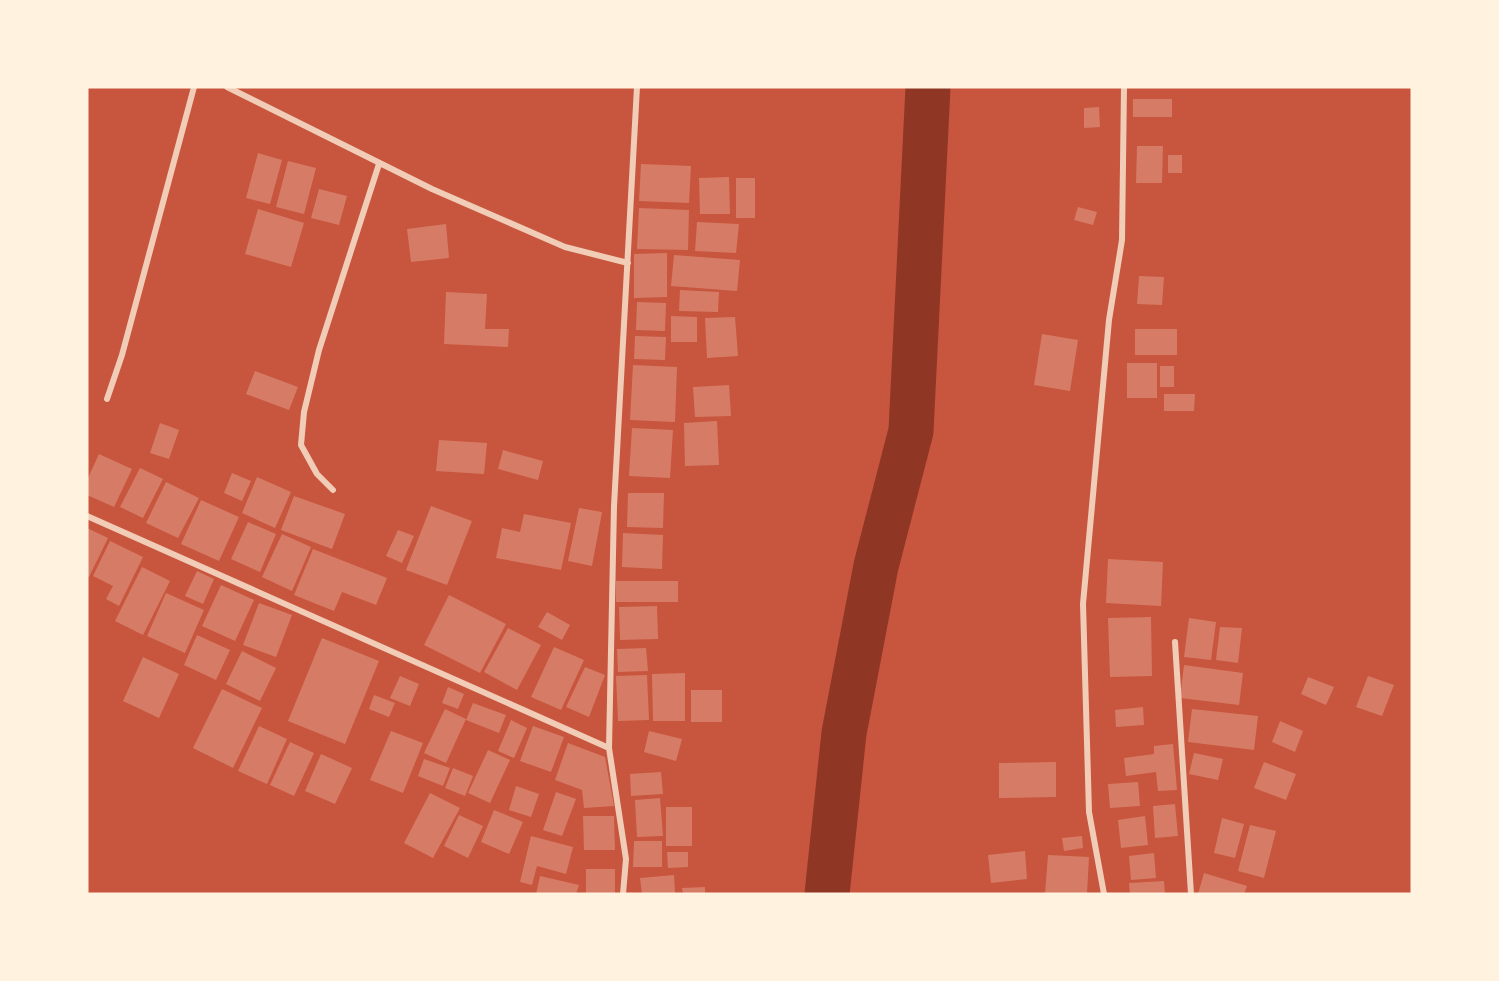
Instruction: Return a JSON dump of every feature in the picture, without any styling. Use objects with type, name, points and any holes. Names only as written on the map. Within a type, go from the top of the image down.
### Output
[{"type":"street","points":[[107,399],[122,355],[194,87]]},
{"type":"street","points":[[227,87],[379,164],[565,247],[628,263]]},
{"type":"street","points":[[624,894],[626,859],[609,748],[614,506],[637,87]]},
{"type":"street","points":[[1104,894],[1089,812],[1083,604],[1109,320],[1122,240],[1124,87]]},
{"type":"street","points":[[333,490],[316,474],[301,445],[303,412],[319,350],[379,164]]},
{"type":"street","points":[[87,516],[609,748]]},
{"type":"street","points":[[1175,642],[1191,894]]},
{"type":"building","points":[[1133,99],[1172,99],[1172,117],[1133,117]]},
{"type":"building","points":[[1099,107],[1100,127],[1084,128],[1084,108]]},
{"type":"building","points":[[1137,146],[1163,146],[1162,183],[1136,183]]},
{"type":"building","points":[[258,153],[282,160],[270,204],[246,198]]},
{"type":"building","points":[[1168,155],[1182,155],[1182,173],[1168,173]]},
{"type":"building","points":[[288,161],[316,168],[304,214],[276,207]]},
{"type":"building","points":[[641,164],[691,166],[689,203],[639,201]]},
{"type":"building","points":[[729,177],[730,214],[700,214],[699,178]]},
{"type":"building","points":[[736,178],[755,178],[755,218],[736,218]]},
{"type":"building","points":[[319,189],[347,196],[339,225],[311,218]]},
{"type":"building","points":[[1078,207],[1097,212],[1093,225],[1074,220]]},
{"type":"building","points":[[639,208],[689,210],[688,250],[637,249]]},
{"type":"building","points":[[258,209],[304,223],[291,267],[245,254]]},
{"type":"building","points":[[697,222],[739,224],[736,253],[695,251]]},
{"type":"building","points":[[446,224],[449,258],[411,262],[407,229]]},
{"type":"building","points":[[667,253],[667,297],[634,298],[634,254]]},
{"type":"building","points":[[674,255],[740,260],[737,291],[671,286]]},
{"type":"building","points":[[1139,276],[1164,277],[1162,305],[1137,304]]},
{"type":"building","points":[[680,290],[719,292],[718,312],[679,311]]},
{"type":"building","points":[[446,292],[487,294],[485,329],[509,329],[508,347],[444,344]]},
{"type":"building","points":[[637,302],[666,303],[665,331],[636,330]]},
{"type":"building","points":[[671,316],[697,317],[697,342],[671,342]]},
{"type":"building","points":[[735,317],[738,356],[707,358],[705,318]]},
{"type":"building","points":[[1135,329],[1177,329],[1177,355],[1135,355]]},
{"type":"building","points":[[1042,334],[1078,340],[1070,391],[1034,385]]},
{"type":"building","points":[[635,336],[666,337],[665,360],[634,359]]},
{"type":"building","points":[[1127,363],[1157,363],[1157,398],[1127,398]]},
{"type":"building","points":[[633,365],[677,367],[675,422],[630,420]]},
{"type":"building","points":[[1160,366],[1174,366],[1174,387],[1160,387]]},
{"type":"building","points":[[255,371],[298,387],[289,410],[246,394]]},
{"type":"building","points":[[729,385],[731,416],[695,417],[693,387]]},
{"type":"building","points":[[1164,394],[1195,394],[1194,411],[1164,411]]},
{"type":"building","points":[[717,421],[719,465],[685,466],[684,423]]},
{"type":"building","points":[[160,423],[179,430],[169,459],[150,453]]},
{"type":"building","points":[[632,428],[673,430],[670,478],[629,476]]},
{"type":"building","points":[[439,440],[487,443],[484,474],[436,471]]},
{"type":"building","points":[[503,450],[543,461],[538,480],[498,469]]},
{"type":"building","points":[[99,454],[132,469],[114,507],[87,495],[87,480]]},
{"type":"building","points":[[140,468],[163,479],[143,518],[120,507]]},
{"type":"building","points":[[232,473],[251,481],[242,501],[224,493]]},
{"type":"building","points":[[257,477],[291,492],[275,528],[242,513]]},
{"type":"building","points":[[166,482],[199,498],[178,538],[146,523]]},
{"type":"building","points":[[628,493],[664,493],[663,528],[627,527]]},
{"type":"building","points":[[294,496],[345,514],[332,549],[281,530]]},
{"type":"building","points":[[201,500],[239,517],[219,561],[181,544]]},
{"type":"building","points":[[431,506],[472,521],[447,585],[406,570]]},
{"type":"building","points":[[579,508],[602,512],[592,566],[568,561]]},
{"type":"building","points":[[524,514],[571,523],[561,570],[496,558],[502,528],[520,532]]},
{"type":"building","points":[[248,522],[276,534],[260,572],[231,559]]},
{"type":"building","points":[[87,528],[108,538],[89,577],[87,576]]},
{"type":"building","points":[[398,530],[414,536],[402,563],[386,556]]},
{"type":"building","points":[[623,533],[663,535],[662,569],[622,567]]},
{"type":"building","points":[[282,534],[311,547],[292,591],[262,577]]},
{"type":"building","points":[[110,541],[143,557],[119,606],[106,599],[113,586],[93,576]]},
{"type":"building","points":[[313,549],[387,578],[376,605],[342,592],[334,611],[294,595]]},
{"type":"building","points":[[1108,559],[1163,562],[1161,606],[1106,603]]},
{"type":"building","points":[[142,567],[170,581],[143,635],[115,621]]},
{"type":"building","points":[[197,571],[214,579],[203,604],[185,596]]},
{"type":"building","points":[[616,581],[678,581],[678,602],[616,602]]},
{"type":"building","points":[[221,585],[254,600],[235,641],[202,626]]},
{"type":"building","points":[[166,593],[204,610],[185,653],[147,636]]},
{"type":"building","points":[[449,595],[506,624],[480,673],[424,645]]},
{"type":"building","points":[[259,603],[292,615],[276,657],[243,645]]},
{"type":"building","points":[[657,606],[658,639],[620,640],[619,607]]},
{"type":"building","points":[[547,612],[570,625],[562,640],[538,627]]},
{"type":"building","points":[[1151,617],[1152,676],[1110,677],[1108,618]]},
{"type":"building","points":[[1189,618],[1216,622],[1211,660],[1184,657]]},
{"type":"building","points":[[1220,627],[1242,628],[1238,663],[1216,660]]},
{"type":"building","points":[[508,628],[541,645],[517,690],[484,672]]},
{"type":"building","points":[[197,635],[230,650],[216,680],[184,665]]},
{"type":"building","points":[[322,638],[379,661],[345,744],[288,721]]},
{"type":"building","points":[[554,647],[584,660],[561,710],[531,697]]},
{"type":"building","points":[[646,648],[648,671],[618,672],[617,649]]},
{"type":"building","points":[[242,651],[276,668],[260,701],[226,684]]},
{"type":"building","points":[[143,657],[179,674],[159,718],[123,701]]},
{"type":"building","points":[[1184,665],[1243,673],[1239,705],[1180,698]]},
{"type":"building","points":[[585,667],[605,675],[589,717],[566,707]]},
{"type":"building","points":[[685,673],[685,721],[653,721],[652,674]]},
{"type":"building","points":[[647,675],[649,720],[618,721],[616,676]]},
{"type":"building","points":[[400,676],[419,684],[410,706],[390,698]]},
{"type":"building","points":[[1368,676],[1394,685],[1382,716],[1356,707]]},
{"type":"building","points":[[1308,677],[1334,687],[1326,705],[1301,694]]},
{"type":"building","points":[[448,687],[464,694],[458,709],[442,703]]},
{"type":"building","points":[[222,689],[262,708],[233,768],[193,748]]},
{"type":"building","points":[[691,690],[722,690],[722,722],[691,722]]},
{"type":"building","points":[[374,695],[395,703],[389,717],[369,709]]},
{"type":"building","points":[[473,703],[506,715],[499,733],[466,720]]},
{"type":"building","points":[[1143,707],[1144,725],[1116,727],[1115,710]]},
{"type":"building","points":[[445,709],[466,719],[446,763],[424,753]]},
{"type":"building","points":[[1192,709],[1258,716],[1254,750],[1188,742]]},
{"type":"building","points":[[511,720],[527,728],[514,758],[498,751]]},
{"type":"building","points":[[1280,721],[1303,731],[1295,752],[1272,742]]},
{"type":"building","points":[[259,726],[287,739],[267,784],[238,771]]},
{"type":"building","points":[[533,726],[564,737],[551,772],[520,761]]},
{"type":"building","points":[[391,731],[423,743],[403,793],[370,780]]},
{"type":"building","points":[[649,731],[682,739],[676,761],[644,752]]},
{"type":"building","points":[[290,742],[314,753],[294,796],[270,785]]},
{"type":"building","points":[[568,743],[605,757],[614,806],[584,808],[582,790],[555,780]]},
{"type":"building","points":[[1173,744],[1177,790],[1158,791],[1156,772],[1126,776],[1124,758],[1154,754],[1154,746]]},
{"type":"building","points":[[488,750],[510,760],[490,803],[468,793]]},
{"type":"building","points":[[1194,753],[1223,759],[1218,780],[1189,774]]},
{"type":"building","points":[[321,754],[352,768],[335,804],[305,791]]},
{"type":"building","points":[[424,759],[450,768],[443,786],[418,776]]},
{"type":"building","points":[[1056,762],[1056,797],[999,798],[999,763]]},
{"type":"building","points":[[1264,762],[1296,774],[1286,800],[1254,788]]},
{"type":"building","points":[[453,768],[473,776],[465,796],[445,788]]},
{"type":"building","points":[[661,772],[663,794],[631,796],[630,774]]},
{"type":"building","points":[[1138,782],[1140,806],[1110,808],[1108,784]]},
{"type":"building","points":[[516,786],[539,794],[531,817],[509,810]]},
{"type":"building","points":[[556,792],[576,799],[562,836],[543,830]]},
{"type":"building","points":[[430,793],[460,808],[433,858],[404,843]]},
{"type":"building","points":[[660,798],[663,836],[637,837],[635,800]]},
{"type":"building","points":[[1175,804],[1178,836],[1155,838],[1153,806]]},
{"type":"building","points":[[666,807],[692,807],[692,846],[666,846]]},
{"type":"building","points":[[494,810],[523,822],[509,854],[481,842]]},
{"type":"building","points":[[459,815],[483,826],[468,858],[444,846]]},
{"type":"building","points":[[583,816],[614,816],[615,850],[584,850]]},
{"type":"building","points":[[1145,816],[1148,845],[1121,848],[1118,820]]},
{"type":"building","points":[[1222,818],[1244,824],[1235,858],[1214,853]]},
{"type":"building","points":[[1250,825],[1276,831],[1264,878],[1238,871]]},
{"type":"building","points":[[531,836],[573,847],[566,874],[537,866],[532,885],[520,882]]},
{"type":"building","points":[[1082,836],[1083,848],[1064,851],[1062,838]]},
{"type":"building","points":[[634,841],[662,841],[662,867],[633,867]]},
{"type":"building","points":[[1025,851],[1027,879],[991,883],[988,855]]},
{"type":"building","points":[[667,852],[688,852],[688,867],[668,868]]},
{"type":"building","points":[[1154,853],[1156,878],[1131,880],[1129,856]]},
{"type":"building","points":[[1048,855],[1089,857],[1087,894],[1045,894]]},
{"type":"building","points":[[586,869],[615,869],[615,894],[586,894]]},
{"type":"building","points":[[1204,873],[1247,886],[1244,894],[1198,894]]},
{"type":"building","points":[[674,875],[675,894],[642,894],[640,878]]},
{"type":"building","points":[[540,876],[579,885],[576,894],[536,894]]},
{"type":"building","points":[[1164,881],[1165,894],[1130,894],[1129,883]]},
{"type":"building","points":[[705,887],[705,894],[683,894],[682,888]]},
{"type":"waterway","points":[[827,894],[844,733],[876,566],[911,431],[928,87]]}]
